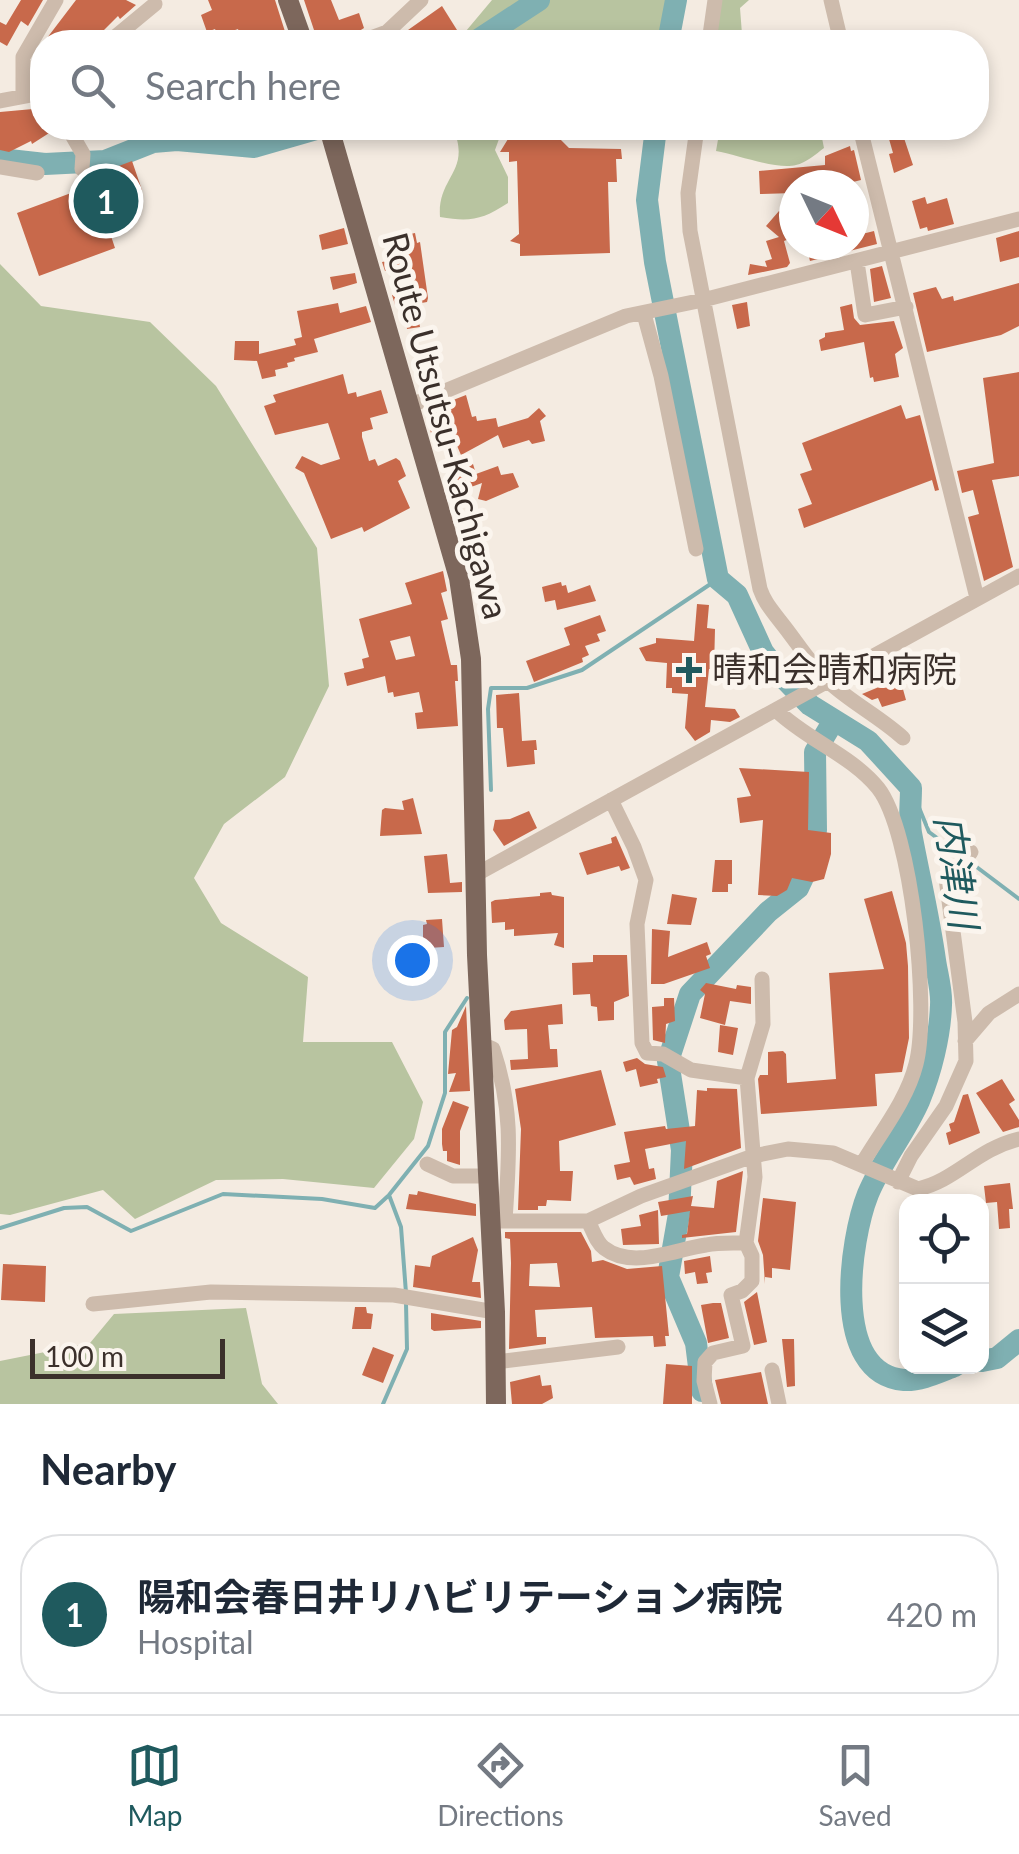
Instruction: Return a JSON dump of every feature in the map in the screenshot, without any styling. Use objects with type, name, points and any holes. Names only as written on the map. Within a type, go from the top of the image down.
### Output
[{"type":"main road","points":[[288,0],[299,30]]},
{"type":"main road","name":"Route Utsutsu-Kachigawa","points":[[332,140],[459,578],[466,619],[472,684],[475,874],[488,1176],[498,1221],[496,1404]]},
{"type":"street","points":[[38,30],[56,0]]},
{"type":"street","points":[[389,30],[421,0]]},
{"type":"street","points":[[711,30],[715,0]]},
{"type":"street","points":[[831,0],[838,30]]},
{"type":"street","points":[[123,30],[158,1]]},
{"type":"street","points":[[22,96],[23,56],[30,44]]},
{"type":"street","points":[[0,101],[30,95]]},
{"type":"street","points":[[75,140],[83,154],[82,169]]},
{"type":"street","points":[[695,140],[688,193],[690,232],[760,589],[767,607],[804,658],[856,704],[903,738]]},
{"type":"street","points":[[863,140],[977,598]]},
{"type":"street","points":[[0,167],[37,173]]},
{"type":"street","points":[[409,406],[626,316],[1019,219]]},
{"type":"street","points":[[857,262],[866,315],[906,307]]},
{"type":"street","points":[[644,314],[661,376],[696,549]]},
{"type":"street","points":[[475,874],[1019,576]]},
{"type":"street","points":[[776,710],[796,729],[867,776],[890,809],[904,864],[920,973],[922,1030],[906,1091],[862,1164]]},
{"type":"street","points":[[611,800],[646,880],[636,924],[642,1043],[647,1053],[664,1054],[691,1070],[748,1078]]},
{"type":"street","points":[[898,1182],[946,1106],[966,1061],[946,878],[948,871],[958,868],[970,852]]},
{"type":"street","points":[[710,1404],[704,1362],[713,1354],[743,1346],[731,1295],[752,1281],[752,1256],[746,1243],[755,1177],[748,1078],[763,1024],[762,979]]},
{"type":"street","points":[[966,1041],[988,1013],[1019,994]]},
{"type":"street","points":[[481,1044],[493,1048],[505,1084],[511,1135],[498,1221],[588,1221],[641,1196],[753,1156],[811,1149],[862,1164],[918,1189],[932,1186],[996,1145],[1019,1139]]},
{"type":"street","points":[[426,1164],[453,1176],[488,1176]]},
{"type":"street","points":[[588,1221],[606,1250],[636,1258],[714,1243],[746,1243]]},
{"type":"street","points":[[93,1304],[212,1292],[376,1295],[495,1312]]},
{"type":"street","points":[[496,1362],[618,1347]]},
{"type":"street","points":[[772,1370],[779,1404]]},
{"type":"green space","points":[[492,0],[672,0],[666,30],[467,30]]},
{"type":"green space","points":[[718,0],[749,0],[740,8],[742,30],[713,30]]},
{"type":"green space","points":[[457,140],[499,140],[495,150],[508,177],[508,203],[483,216],[440,217],[443,192],[459,155]]},
{"type":"green space","points":[[718,140],[822,140],[824,148],[800,164],[788,166],[716,151]]},
{"type":"green space","points":[[0,264],[41,306],[150,322],[216,386],[317,548],[329,686],[285,777],[224,824],[194,878],[221,923],[308,977],[303,1042],[392,1042],[423,1102],[414,1139],[374,1188],[283,1179],[216,1180],[135,1219],[103,1190],[10,1215],[0,1214]]},
{"type":"green space","points":[[246,1308],[262,1384],[278,1404],[0,1404],[0,1361],[90,1343],[114,1314]]},
{"type":"building","points":[[21,0],[43,0],[28,26],[21,21],[7,46],[0,42],[0,22],[6,25]]},
{"type":"building","points":[[76,0],[126,0],[136,5],[104,30],[53,30]]},
{"type":"building","points":[[208,0],[275,0],[285,30],[206,30],[201,15],[212,10]]},
{"type":"building","points":[[304,0],[331,0],[339,20],[359,13],[364,28],[361,30],[314,30]]},
{"type":"building","points":[[442,6],[457,30],[408,30]]},
{"type":"building","points":[[30,109],[30,140],[38,140],[9,152],[0,150],[0,112]]},
{"type":"building","points":[[507,140],[561,140],[569,148],[621,149],[622,159],[616,159],[617,182],[608,182],[610,253],[520,256],[520,244],[510,241],[519,234],[517,161],[509,162],[509,152],[500,152]]},
{"type":"building","points":[[889,140],[905,140],[913,165],[894,173],[889,154],[893,153]]},
{"type":"building","points":[[850,146],[859,170],[779,170],[779,193],[760,194],[759,171],[825,165],[825,156]]},
{"type":"building","points":[[132,161],[142,190],[129,195],[133,207],[125,220],[108,227],[115,248],[39,276],[17,213],[90,186],[90,177]]},
{"type":"building","points":[[925,197],[927,204],[947,198],[954,224],[928,231],[927,227],[920,229],[912,201]]},
{"type":"building","points":[[779,211],[779,237],[766,226]]},
{"type":"building","points":[[344,228],[348,244],[322,250],[319,235]]},
{"type":"building","points":[[874,231],[877,244],[869,246],[869,232]]},
{"type":"building","points":[[1019,231],[1019,257],[1000,262],[996,238]]},
{"type":"building","points":[[415,233],[417,243],[420,242],[428,298],[427,302],[416,304],[420,327],[407,329],[404,304],[395,305],[392,295],[403,293],[399,269],[385,271],[382,262],[399,259],[396,237]]},
{"type":"building","points":[[779,237],[779,260],[790,263],[787,267],[748,275],[750,264],[767,267],[765,261],[772,259],[766,241]]},
{"type":"building","points":[[882,266],[891,298],[874,302],[870,269]]},
{"type":"building","points":[[355,273],[357,283],[333,290],[330,277]]},
{"type":"building","points":[[1019,283],[1019,326],[1001,335],[927,352],[913,293],[936,287],[942,299],[953,296],[954,301]]},
{"type":"building","points":[[747,302],[750,326],[737,329],[732,305]]},
{"type":"building","points":[[338,303],[340,313],[366,306],[371,322],[314,339],[318,352],[294,358],[295,361],[287,363],[288,367],[275,370],[276,376],[262,379],[257,361],[234,360],[235,341],[259,341],[259,354],[296,345],[294,339],[302,337],[297,311]]},
{"type":"building","points":[[852,304],[854,318],[860,325],[894,321],[903,348],[895,354],[899,377],[874,382],[870,378],[864,342],[821,351],[819,340],[825,333],[844,330],[840,307]]},
{"type":"building","points":[[1019,372],[1019,476],[992,480],[1013,567],[984,581],[968,517],[979,514],[973,490],[962,493],[957,471],[994,463],[983,378]]},
{"type":"building","points":[[343,374],[348,394],[356,392],[357,397],[381,390],[388,413],[370,418],[373,429],[362,432],[362,437],[369,461],[375,459],[378,466],[396,458],[400,461],[406,476],[398,481],[410,508],[364,532],[362,527],[331,539],[304,473],[295,468],[302,456],[321,465],[340,459],[328,423],[275,435],[264,406],[276,402],[273,395]]},
{"type":"building","points":[[466,395],[472,417],[476,416],[477,421],[496,418],[498,427],[528,418],[539,408],[546,416],[540,421],[545,441],[532,444],[529,440],[503,448],[498,435],[461,455],[455,441],[434,444],[425,411]]},
{"type":"building","points":[[901,405],[906,419],[920,415],[939,490],[935,491],[932,480],[804,528],[798,509],[812,504],[800,474],[812,470],[802,443]]},
{"type":"building","points":[[473,464],[476,474],[498,466],[501,475],[513,473],[519,487],[486,501],[478,499],[482,483],[471,487],[469,480],[456,485],[451,471]]},
{"type":"building","points":[[443,571],[447,591],[441,593],[448,619],[441,621],[451,665],[457,665],[458,726],[417,729],[415,713],[423,712],[419,692],[394,697],[393,692],[388,693],[385,676],[347,686],[344,673],[364,668],[362,659],[369,657],[359,619],[412,604],[405,583]],"holes":[[[410,636],[415,656],[396,660],[390,641]]]},
{"type":"building","points":[[561,582],[568,593],[590,585],[596,601],[557,610],[555,600],[545,602],[542,587]]},
{"type":"building","points":[[697,604],[709,605],[707,628],[715,629],[714,669],[709,669],[705,707],[735,709],[740,717],[730,722],[711,720],[710,732],[695,741],[685,728],[688,694],[672,693],[672,688],[666,688],[667,663],[646,661],[639,648],[656,643],[656,638],[694,641]]},
{"type":"building","points":[[600,615],[606,631],[597,634],[600,641],[585,646],[589,655],[582,658],[583,662],[534,682],[526,661],[570,645],[564,628]]},
{"type":"building","points":[[901,682],[906,700],[882,707],[878,698],[872,700],[862,694]]},
{"type":"building","points":[[519,693],[522,741],[536,740],[535,764],[507,767],[503,728],[497,728],[496,695]]},
{"type":"building","points":[[739,768],[809,772],[808,830],[831,833],[831,854],[824,879],[812,882],[792,878],[787,890],[777,896],[758,895],[763,820],[740,823],[737,798],[751,796]]},
{"type":"building","points":[[413,798],[422,834],[380,836],[382,810],[404,810],[402,801]]},
{"type":"building","points":[[529,811],[537,828],[504,846],[493,830],[495,820]]},
{"type":"building","points":[[616,836],[630,868],[621,871],[619,866],[587,875],[579,853],[612,843],[611,838]]},
{"type":"building","points":[[447,854],[450,883],[462,882],[462,892],[428,893],[424,856]]},
{"type":"building","points":[[715,860],[732,860],[728,892],[712,892]]},
{"type":"building","points":[[892,891],[908,966],[909,1038],[902,1072],[875,1074],[877,1106],[761,1114],[758,1079],[768,1075],[768,1052],[786,1054],[787,1083],[836,1079],[829,973],[884,969],[864,899]]},
{"type":"building","points":[[551,892],[564,897],[564,948],[554,945],[558,933],[514,936],[514,929],[505,930],[505,922],[492,923],[491,902]]},
{"type":"building","points":[[672,894],[697,898],[691,925],[667,924]]},
{"type":"building","points":[[442,919],[444,947],[413,949],[412,939],[423,938],[426,920]]},
{"type":"building","points":[[652,929],[670,931],[668,957],[707,942],[710,968],[664,984],[651,984]]},
{"type":"building","points":[[593,955],[627,955],[629,996],[614,1002],[614,1020],[598,1021],[597,1007],[591,1006],[590,994],[573,995],[572,963],[593,962]]},
{"type":"building","points":[[706,983],[736,989],[737,985],[751,987],[751,1004],[730,1001],[725,1025],[700,1018],[705,994],[700,990]]},
{"type":"building","points":[[664,998],[674,998],[675,1021],[666,1024],[665,1043],[653,1040],[652,1007],[664,1006]]},
{"type":"building","points":[[562,1004],[563,1024],[548,1025],[550,1049],[557,1049],[558,1067],[511,1070],[510,1060],[528,1059],[527,1029],[505,1030],[504,1020],[511,1011]]},
{"type":"building","points":[[466,1006],[470,1091],[449,1092],[456,1073],[448,1074],[452,1030]]},
{"type":"building","points":[[720,1025],[738,1028],[733,1055],[718,1052]]},
{"type":"building","points":[[637,1058],[645,1064],[663,1067],[666,1077],[640,1087],[636,1069],[626,1072],[623,1062]]},
{"type":"building","points":[[601,1070],[616,1125],[559,1141],[560,1171],[573,1171],[571,1201],[547,1200],[546,1206],[538,1206],[538,1210],[518,1210],[521,1129],[515,1089]]},
{"type":"building","points":[[1002,1079],[1015,1100],[1009,1104],[1019,1120],[1019,1127],[1003,1132],[976,1093]]},
{"type":"building","points":[[737,1089],[741,1148],[684,1169],[686,1141],[645,1149],[649,1169],[654,1168],[656,1179],[634,1185],[630,1177],[617,1180],[614,1165],[630,1162],[624,1132],[695,1126],[697,1090]]},
{"type":"building","points":[[968,1094],[980,1133],[949,1145],[949,1124],[954,1122],[963,1095]]},
{"type":"building","points":[[453,1101],[469,1107],[460,1131],[460,1165],[447,1161],[442,1144],[442,1129]]},
{"type":"building","points":[[743,1171],[736,1232],[682,1238],[687,1234],[690,1211],[661,1216],[658,1202],[693,1196],[691,1206],[714,1208],[717,1181]]},
{"type":"building","points":[[1010,1183],[1010,1228],[999,1229],[997,1202],[989,1203],[984,1186]]},
{"type":"building","points":[[418,1191],[476,1204],[476,1216],[406,1209],[409,1194],[417,1195]]},
{"type":"building","points":[[763,1198],[796,1202],[790,1270],[772,1268],[772,1278],[765,1277],[765,1284],[758,1241]]},
{"type":"building","points":[[658,1210],[659,1244],[623,1245],[621,1229],[641,1226],[639,1215]]},
{"type":"building","points":[[505,1232],[581,1232],[592,1262],[603,1260],[627,1269],[662,1266],[669,1336],[665,1336],[666,1346],[654,1347],[653,1336],[595,1338],[592,1307],[535,1310],[537,1337],[546,1337],[546,1344],[509,1349],[511,1263],[510,1239],[505,1238]],"holes":[[[557,1263],[560,1287],[529,1286],[530,1264]]]},
{"type":"building","points":[[473,1237],[478,1250],[472,1282],[480,1282],[481,1298],[413,1287],[415,1265],[430,1267],[432,1256]]},
{"type":"building","points":[[710,1256],[712,1272],[706,1273],[708,1283],[697,1284],[695,1272],[685,1274],[684,1261]]},
{"type":"building","points":[[3,1264],[46,1266],[45,1302],[1,1300]]},
{"type":"building","points":[[757,1292],[767,1342],[754,1345],[744,1302]]},
{"type":"building","points":[[721,1303],[729,1338],[708,1343],[701,1305]]},
{"type":"building","points":[[355,1307],[366,1307],[367,1313],[373,1314],[371,1329],[352,1329]]},
{"type":"building","points":[[431,1313],[481,1321],[481,1328],[434,1331]]},
{"type":"building","points":[[782,1339],[794,1339],[795,1386],[787,1387]]},
{"type":"building","points":[[373,1347],[394,1355],[383,1383],[362,1375]]},
{"type":"building","points":[[666,1364],[692,1366],[692,1404],[663,1404]]},
{"type":"building","points":[[761,1372],[768,1404],[721,1404],[715,1380]]},
{"type":"building","points":[[540,1375],[542,1386],[551,1385],[553,1398],[542,1404],[512,1404],[510,1382]]},
{"type":"waterway","points":[[493,30],[539,0]]},
{"type":"waterway","name":"内津川","points":[[670,30],[676,0]]},
{"type":"waterway","points":[[0,159],[45,164],[105,161],[153,142],[177,140]]},
{"type":"waterway","points":[[177,140],[254,147],[278,140]]},
{"type":"waterway","name":"内津川","points":[[654,140],[647,200],[655,262],[718,579],[737,595],[763,652],[781,675],[810,705],[868,741],[911,788],[911,833],[940,988],[940,1017],[934,1054],[919,1101],[873,1182],[861,1215],[851,1302],[855,1330],[865,1355],[880,1372],[904,1380],[935,1374]]},
{"type":"waterway","points":[[491,790],[491,688],[527,688],[582,670],[718,579]]},
{"type":"waterway","points":[[702,1391],[696,1343],[668,1277],[679,1214],[682,1150],[668,1061],[690,994],[768,912],[798,888],[816,830],[815,752],[834,720]]},
{"type":"waterway","points":[[911,788],[929,832],[956,852]]},
{"type":"waterway","points":[[974,865],[1019,899]]},
{"type":"waterway","points":[[406,1293],[401,1227],[389,1195],[428,1146],[445,1093],[445,1032],[467,998]]},
{"type":"waterway","points":[[0,1228],[64,1208],[87,1207],[131,1231],[223,1194],[322,1199],[375,1208],[388,1196]]},
{"type":"waterway","points":[[383,1404],[407,1349],[406,1303]]},
{"type":"waterway","name":"内津川","points":[[989,1360],[997,1358],[1019,1340]]},
{"type":"place","name":"陽和会春日井リハビリテーション病院","points":[[106,201]]},
{"type":"place","name":"晴和会晴和病院","points":[[689,670]]}]
